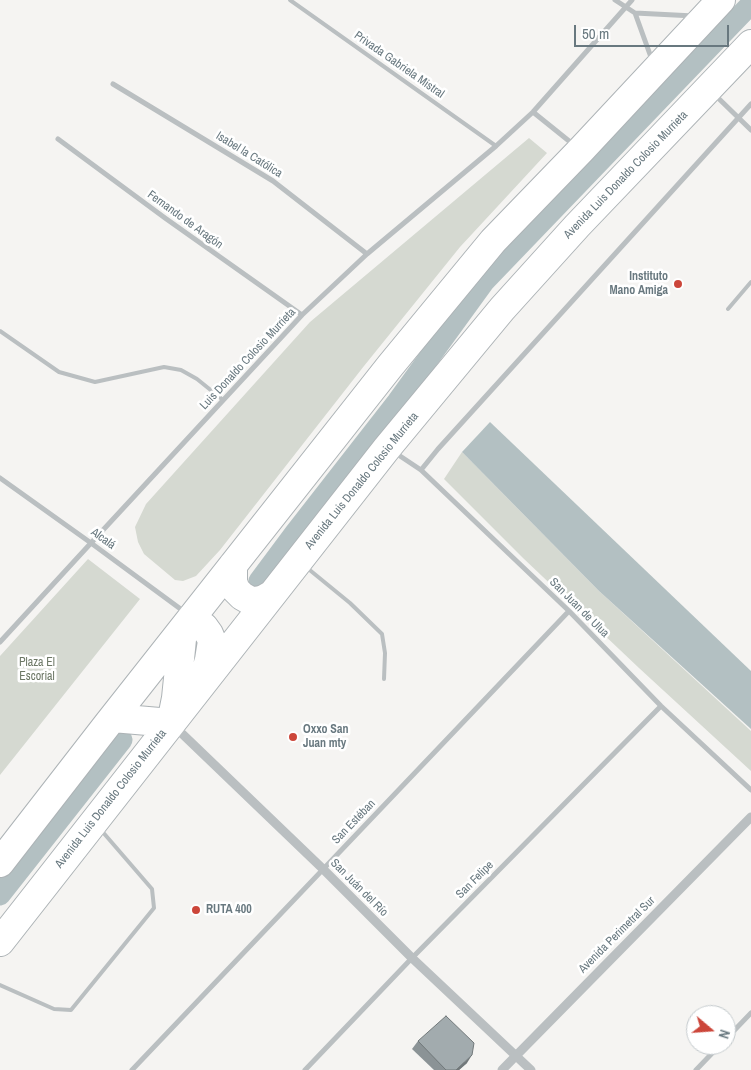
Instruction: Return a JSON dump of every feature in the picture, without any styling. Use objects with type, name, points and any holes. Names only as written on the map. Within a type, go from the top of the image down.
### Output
[{"type":"main road","points":[[0,863],[390,366],[493,241],[581,150],[712,8]]},
{"type":"main road","name":"Avenida Luis Donaldo Colosio Murrieta","points":[[0,942],[387,448],[514,295],[577,226],[751,44]]},
{"type":"main road","points":[[233,565],[233,582],[236,590],[242,596],[256,601],[271,595]]},
{"type":"main road","points":[[189,621],[204,627],[212,641],[203,682]]},
{"type":"main road","points":[[113,718],[171,723],[176,698],[182,639],[189,621]]},
{"type":"street","points":[[616,0],[635,13],[656,69]]},
{"type":"street","name":"Luis Donaldo Colosio Murrieta","points":[[0,642],[90,542],[302,315],[367,254],[496,146],[532,112],[632,0]]},
{"type":"street","points":[[635,13],[712,8]]},
{"type":"street","name":"Isabel la Católica","points":[[113,84],[273,181],[367,254]]},
{"type":"street","points":[[709,88],[751,130]]},
{"type":"street","points":[[421,470],[751,104]]},
{"type":"street","points":[[532,112],[581,150]]},
{"type":"street","name":"Fernando de Aragón","points":[[58,139],[302,315]]},
{"type":"street","name":"San Juan de Ulua","points":[[387,448],[421,470],[569,611],[661,706],[751,790]]},
{"type":"street","name":"Alcalá","points":[[0,478],[90,542],[189,621]]},
{"type":"street","name":"San Estéban","points":[[132,1070],[569,611]]},
{"type":"street","name":"San Felipe","points":[[305,1070],[412,958],[661,706]]},
{"type":"street","name":"San Juán del Río","points":[[171,723],[323,869],[412,958],[531,1070]]},
{"type":"street","name":"Avenida Perimetral Sur","points":[[502,1070],[751,816]]},
{"type":"street","points":[[736,1029],[751,1013]]},
{"type":"street","points":[[696,1070],[710,1055]]},
{"type":"lane","name":"Privada Gabriela Mistral","points":[[290,0],[496,146]]},
{"type":"lane","points":[[728,309],[751,282]]},
{"type":"lane","points":[[0,331],[59,372],[95,382],[164,367],[182,370],[197,379],[223,400]]},
{"type":"lane","points":[[299,560],[350,603],[382,634],[385,653],[384,679]]},
{"type":"lane","points":[[0,984],[54,1009],[71,1010],[154,908],[152,889],[94,822]]},
{"type":"green space","points":[[529,138],[547,153],[460,247],[220,550],[196,576],[183,581],[175,580],[144,554],[138,542],[135,527],[146,504],[310,322]]},
{"type":"green space","points":[[462,452],[599,591],[751,731],[751,771],[523,558],[444,479]]},
{"type":"green space","name":"Plaza El Escorial","points":[[88,559],[140,599],[0,775],[0,656]]},
{"type":"shaded area","points":[[490,422],[751,671],[751,729],[599,591],[462,452]]},
{"type":"building","points":[[446,1016],[474,1043],[472,1055],[456,1070],[446,1070],[418,1041]]},
{"type":"waterway","points":[[259,581],[397,402],[484,282],[751,4]]},
{"type":"waterway","points":[[0,895],[122,740]]},
{"type":"place","name":"Instituto Mano Amiga","points":[[678,284]]},
{"type":"place","name":"Oxxo San Juan mty","points":[[293,737]]},
{"type":"place","name":"RUTA 400","points":[[196,910]]}]
